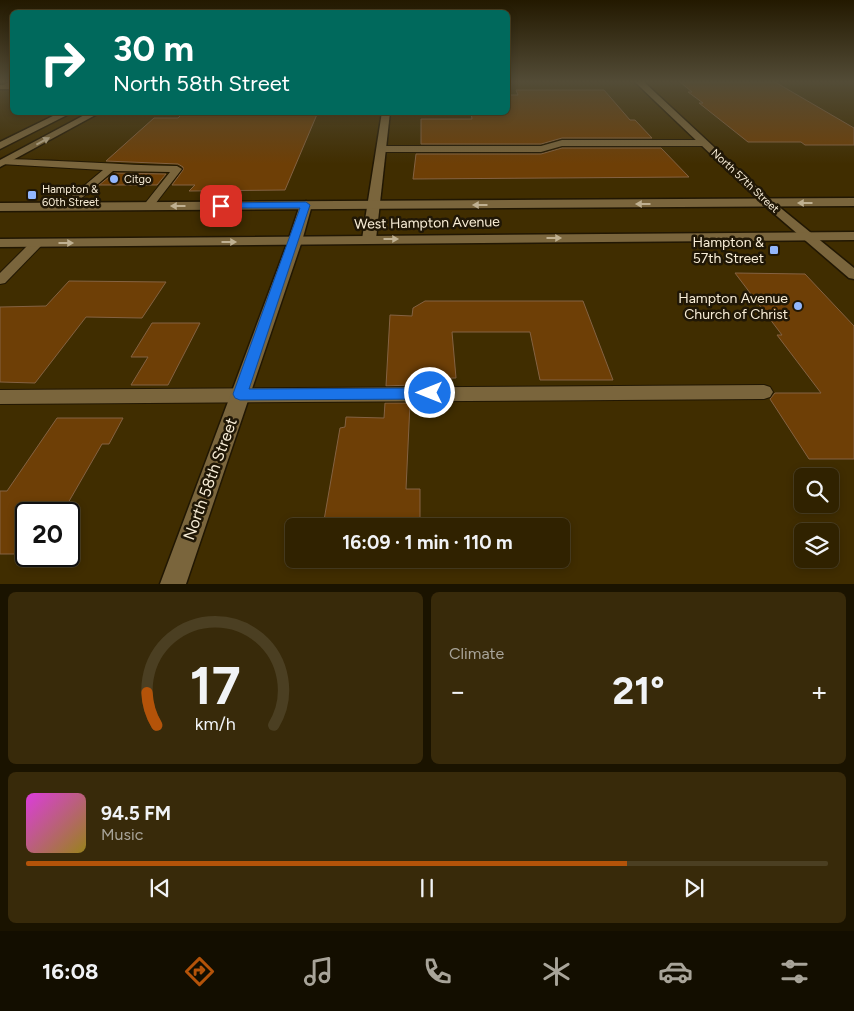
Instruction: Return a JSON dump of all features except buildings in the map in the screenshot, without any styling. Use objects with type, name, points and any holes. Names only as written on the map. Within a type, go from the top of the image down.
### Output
[{"type":"main road","name":"North 57th Street","points":[[668,109],[768,203],[854,276]]},
{"type":"main road","points":[[0,146],[63,115]]},
{"type":"main road","points":[[2,163],[91,115]]},
{"type":"main road","points":[[369,239],[372,205],[386,115]]},
{"type":"main road","name":"West Hampton Avenue","points":[[0,207],[854,202]]},
{"type":"main road","name":"North 58th Street","points":[[173,584],[295,241],[306,205]]},
{"type":"main road","name":"West Hampton Avenue","points":[[0,243],[854,236]]},
{"type":"lane","points":[[381,149],[541,149],[562,143],[704,143]]},
{"type":"lane","points":[[2,163],[55,163],[111,168],[177,169],[148,206]]},
{"type":"lane","points":[[65,206],[111,168]]},
{"type":"lane","points":[[2,276],[37,243]]},
{"type":"lane","points":[[0,397],[764,392]]},
{"type":"place","name":"Citgo","points":[[114,179]]},
{"type":"place","name":"Hampton & 60th Street","points":[[32,195]]},
{"type":"place","name":"Hampton & 57th Street","points":[[774,250]]},
{"type":"place","name":"Hampton Avenue Church of Christ","points":[[798,306]]},
{"type":"route","points":[[221,206],[306,205],[240,394],[430,393]]}]
